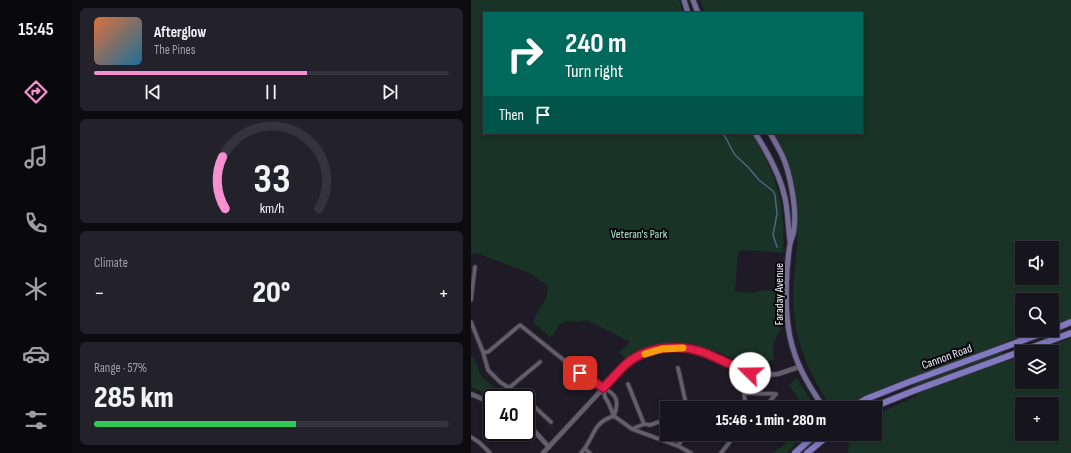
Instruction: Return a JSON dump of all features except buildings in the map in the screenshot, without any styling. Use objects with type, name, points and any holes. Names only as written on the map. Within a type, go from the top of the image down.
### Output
[{"type":"main road","points":[[683,0],[688,12]]},
{"type":"main road","points":[[693,0],[698,12]]},
{"type":"main road","name":"Faraday Avenue","points":[[756,134],[769,155],[785,197],[790,244]]},
{"type":"main road","name":"Faraday Avenue","points":[[771,134],[782,156],[791,187],[794,209],[794,229],[790,244],[787,278],[787,315],[790,339],[799,367],[806,382],[819,401]]},
{"type":"main road","name":"Cannon Road","points":[[1059,327],[1071,322]]},
{"type":"main road","name":"Cannon Road","points":[[882,404],[1071,333]]},
{"type":"main road","name":"Cannon Road","points":[[863,401],[909,382],[1032,337]]},
{"type":"main road","points":[[795,453],[808,441]]},
{"type":"main road","points":[[807,453],[822,441]]},
{"type":"street","points":[[471,300],[475,267]]},
{"type":"street","points":[[471,322],[483,352],[488,370],[500,382],[509,388],[540,362]]},
{"type":"street","points":[[483,352],[488,352],[520,325],[580,373],[610,391],[617,400],[618,407],[614,416],[605,419],[598,425],[585,449],[581,453]]},
{"type":"street","points":[[543,453],[625,366],[631,361],[645,354],[662,349],[684,348],[704,353],[738,369],[761,375],[778,374],[799,367]]},
{"type":"street","points":[[677,368],[685,401]]},
{"type":"street","points":[[628,384],[644,424]]},
{"type":"street","points":[[603,388],[614,416],[632,429],[678,446],[691,453]]},
{"type":"street","points":[[745,401],[744,393],[776,394],[770,401]]},
{"type":"street","points":[[471,394],[483,399]]},
{"type":"street","points":[[535,407],[551,422]]},
{"type":"street","points":[[632,429],[644,424],[650,425],[660,421]]},
{"type":"street","points":[[535,432],[549,447]]},
{"type":"street","points":[[471,437],[480,443],[490,453]]},
{"type":"street","points":[[678,446],[681,441]]},
{"type":"street","points":[[721,453],[730,441]]},
{"type":"street","points":[[585,449],[590,453]]},
{"type":"green space","name":"Veteran's Park","points":[[471,0],[679,0],[683,12],[483,12],[483,134],[753,134],[767,161],[778,190],[783,221],[783,253],[742,250],[738,253],[735,291],[754,293],[757,291],[770,290],[778,293],[780,297],[779,316],[781,331],[779,331],[774,346],[774,360],[756,368],[701,346],[676,343],[664,343],[652,346],[626,358],[619,353],[630,342],[587,320],[577,322],[565,321],[559,325],[553,335],[550,336],[536,326],[534,322],[546,297],[548,286],[528,272],[476,253],[471,255]]},
{"type":"green space","points":[[700,0],[1071,0],[1071,318],[1059,322],[1059,293],[1015,293],[1015,337],[1020,337],[998,345],[1005,362],[1015,358],[1015,389],[1059,389],[1059,345],[1052,345],[1071,338],[1071,453],[848,453],[848,441],[882,441],[882,412],[917,396],[909,378],[882,388],[857,401],[828,401],[818,386],[801,348],[794,317],[793,296],[798,216],[796,196],[789,168],[774,134],[863,134],[863,12],[705,12]]},
{"type":"green space","points":[[471,355],[481,376],[496,389],[483,389],[483,393],[471,387]]},
{"type":"green space","points":[[797,378],[812,401],[800,401],[788,386]]},
{"type":"green space","points":[[788,441],[798,441],[787,453],[773,453]]},
{"type":"waterway","points":[[724,134],[735,155],[759,180],[773,191],[775,195],[777,214],[773,235],[777,247]]},
{"type":"slow traffic","points":[[645,354],[662,349],[683,348]]},
{"type":"route","points":[[580,373],[603,388],[631,361],[645,354],[662,349],[684,348],[704,353],[750,373]]}]
